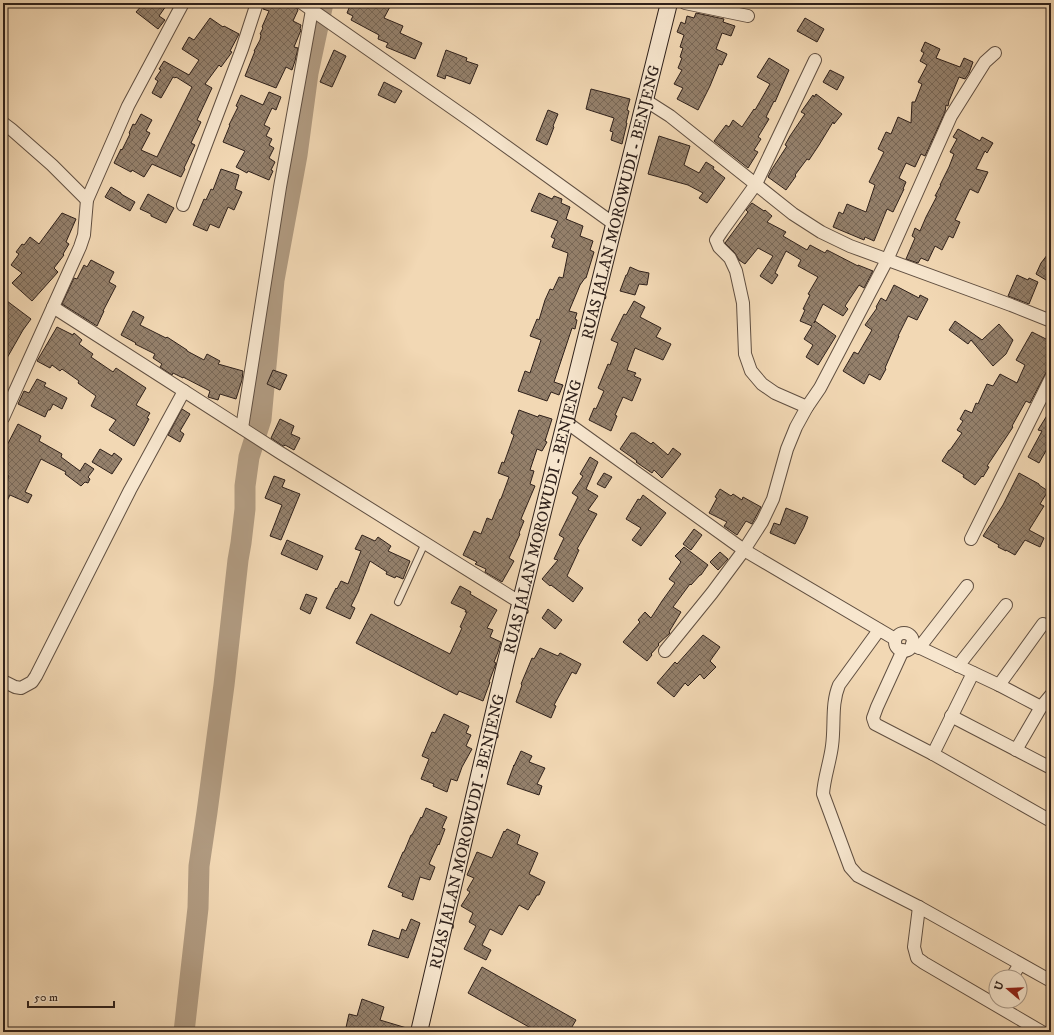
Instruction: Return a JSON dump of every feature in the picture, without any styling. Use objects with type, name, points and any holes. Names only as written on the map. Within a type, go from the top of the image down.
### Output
[{"type":"main road","name":"RUAS JALAN MOROWUDI - BENJENG","points":[[419,1032],[521,603],[669,3]]},
{"type":"street","points":[[3,417],[80,247],[84,235],[87,200],[128,106],[183,3]]},
{"type":"street","points":[[183,205],[242,49],[257,3]]},
{"type":"street","points":[[302,3],[471,121],[614,224]]},
{"type":"street","points":[[685,3],[748,16]]},
{"type":"street","points":[[242,428],[281,179],[312,10]]},
{"type":"street","points":[[665,651],[712,593],[744,550],[762,522],[773,499],[787,449],[796,427],[820,388],[887,260],[951,116],[984,62],[995,53]]},
{"type":"street","points":[[807,407],[775,393],[762,384],[751,371],[745,354],[743,303],[736,271],[730,258],[718,247],[716,240],[756,184],[815,60]]},
{"type":"street","points":[[645,100],[670,116],[793,214],[821,232],[850,246],[1051,321]]},
{"type":"street","points":[[3,123],[12,129],[52,165],[87,200]]},
{"type":"street","points":[[54,307],[242,428],[521,603]]},
{"type":"street","points":[[971,539],[1051,378]]},
{"type":"street","points":[[3,681],[15,687],[21,688],[32,682],[36,676],[130,490],[184,391]]},
{"type":"street","points":[[566,422],[744,550],[895,639],[896,646],[911,647],[958,666],[999,685],[1041,708]]},
{"type":"street","points":[[967,586],[911,647],[877,707],[873,718],[875,724],[933,754],[1051,821]]},
{"type":"street","points":[[958,666],[1006,605]]},
{"type":"street","points":[[999,685],[1043,624]]},
{"type":"street","points":[[879,630],[839,685],[835,694],[832,745],[824,783],[823,794],[850,867],[858,876],[919,907],[1051,981]]},
{"type":"street","points":[[933,754],[973,673]]},
{"type":"street","points":[[1016,750],[1041,708],[1051,695]]},
{"type":"street","points":[[951,716],[1051,767]]},
{"type":"street","points":[[919,907],[914,947],[917,958],[988,998]]},
{"type":"street","points":[[1017,969],[1020,964]]},
{"type":"street","points":[[1006,1009],[1042,1032]]},
{"type":"lane","points":[[398,602],[425,543]]},
{"type":"building","points":[[144,3],[161,3],[166,6],[159,16],[165,20],[158,29],[136,12]]},
{"type":"building","points":[[264,3],[290,3],[295,5],[298,10],[293,21],[301,25],[301,30],[294,47],[298,48],[292,70],[286,67],[276,88],[245,76],[254,51],[260,40],[262,27],[269,11],[263,9]]},
{"type":"building","points":[[351,3],[392,3],[384,18],[403,26],[400,33],[422,43],[415,59],[386,47],[388,43],[378,39],[379,35],[351,20],[353,16],[347,13]]},
{"type":"building","points":[[696,13],[724,19],[723,22],[735,26],[731,36],[722,33],[716,49],[727,54],[722,65],[719,64],[698,110],[677,99],[683,88],[674,84],[682,70],[678,68],[682,58],[680,57],[683,48],[680,47],[684,35],[677,32],[681,22],[685,24],[687,16],[694,18]]},
{"type":"building","points":[[210,18],[223,27],[224,26],[239,34],[230,51],[232,52],[221,67],[219,65],[205,84],[212,88],[197,120],[201,122],[191,143],[195,145],[181,177],[152,164],[144,177],[132,170],[131,172],[114,163],[130,134],[129,133],[133,124],[135,125],[141,114],[152,120],[146,131],[150,133],[141,150],[157,157],[192,87],[176,77],[173,77],[161,98],[152,93],[158,81],[155,79],[161,70],[159,69],[164,61],[189,75],[199,60],[182,49],[189,37],[194,40]]},
{"type":"building","points":[[805,18],[824,29],[817,42],[797,31]]},
{"type":"building","points":[[925,42],[940,49],[936,58],[960,67],[964,58],[973,62],[965,79],[959,77],[948,106],[946,105],[945,112],[925,156],[921,154],[915,167],[906,163],[899,178],[906,182],[893,212],[887,209],[874,241],[865,237],[864,240],[833,227],[839,212],[843,214],[847,204],[866,212],[875,185],[869,182],[884,152],[878,149],[886,132],[891,134],[898,117],[911,123],[912,102],[915,102],[922,84],[918,82],[927,65],[920,61],[924,53],[921,51]]},
{"type":"building","points":[[334,50],[346,56],[332,87],[320,82]]},
{"type":"building","points":[[446,50],[467,58],[466,61],[478,65],[470,84],[446,75],[445,79],[437,76]]},
{"type":"building","points":[[769,58],[789,70],[775,102],[774,101],[766,117],[769,119],[758,137],[761,139],[754,150],[758,152],[748,168],[714,141],[726,125],[729,127],[733,120],[742,127],[754,109],[755,110],[770,84],[757,77]]},
{"type":"building","points":[[830,70],[844,77],[837,90],[823,82]]},
{"type":"building","points":[[384,82],[402,91],[395,103],[378,95]]},
{"type":"building","points":[[591,89],[630,99],[627,110],[629,111],[627,123],[622,144],[611,140],[613,132],[610,131],[614,118],[586,109]]},
{"type":"building","points":[[269,92],[281,97],[276,110],[272,108],[264,125],[270,128],[266,136],[272,139],[269,145],[274,148],[269,158],[275,162],[271,170],[273,171],[269,180],[248,171],[247,173],[236,167],[245,151],[223,142],[238,107],[236,106],[241,95],[263,105]]},
{"type":"building","points":[[816,94],[842,114],[834,124],[833,122],[809,160],[807,159],[786,190],[768,177],[787,146],[785,145],[790,136],[805,114],[801,112],[813,95],[814,97]]},
{"type":"building","points":[[548,110],[558,114],[547,145],[536,140]]},
{"type":"building","points":[[958,129],[980,141],[982,137],[993,143],[987,153],[985,151],[976,169],[988,172],[978,193],[970,189],[955,220],[960,222],[953,238],[949,236],[942,250],[935,246],[928,261],[921,258],[918,263],[906,259],[915,238],[912,236],[915,228],[920,231],[949,167],[954,154],[950,152],[957,139],[953,137]]},
{"type":"building","points":[[659,136],[690,146],[684,165],[699,173],[706,162],[714,167],[713,169],[725,178],[707,203],[699,198],[703,193],[688,185],[648,174]]},
{"type":"building","points":[[221,169],[239,175],[235,189],[242,192],[234,210],[228,207],[219,228],[210,224],[207,231],[193,225],[204,199],[206,200],[211,189],[213,190]]},
{"type":"building","points":[[111,187],[135,202],[130,211],[105,197]]},
{"type":"building","points":[[539,193],[552,199],[554,196],[562,199],[561,203],[570,207],[566,219],[583,226],[580,236],[593,241],[590,250],[594,252],[586,278],[580,285],[569,311],[577,313],[575,319],[577,320],[575,329],[572,328],[554,382],[563,385],[559,395],[551,392],[547,401],[518,391],[525,371],[530,373],[541,340],[530,336],[537,319],[539,320],[550,289],[553,290],[559,277],[563,278],[568,253],[552,247],[555,239],[551,237],[558,221],[531,211]]},
{"type":"building","points":[[148,194],[174,208],[166,223],[140,209]]},
{"type":"building","points":[[752,203],[764,211],[765,210],[772,216],[767,222],[786,232],[783,236],[807,250],[810,245],[825,253],[827,250],[858,266],[873,271],[864,288],[859,285],[845,306],[848,309],[843,316],[823,304],[814,323],[815,321],[836,336],[818,365],[806,357],[813,345],[804,339],[812,326],[800,321],[805,310],[803,309],[810,295],[808,294],[818,277],[798,266],[801,260],[786,251],[775,273],[778,275],[772,284],[760,276],[773,256],[758,248],[745,264],[739,260],[735,253],[725,243],[748,212],[746,210]]},
{"type":"building","points":[[62,213],[76,219],[66,242],[69,244],[63,254],[64,255],[54,268],[58,272],[32,301],[12,283],[22,273],[11,265],[19,254],[16,252],[22,244],[24,245],[30,237],[39,244]]},
{"type":"building","points":[[1051,250],[1051,283],[1036,274],[1041,263]]},
{"type":"building","points":[[91,260],[114,272],[109,282],[116,286],[97,326],[62,304],[74,278],[77,279],[84,265],[87,267]]},
{"type":"building","points":[[630,267],[649,273],[647,285],[639,284],[635,295],[620,291]]},
{"type":"building","points":[[1017,275],[1028,280],[1029,278],[1038,282],[1029,304],[1008,296]]},
{"type":"building","points":[[894,285],[919,298],[920,295],[928,299],[917,320],[908,316],[880,380],[869,374],[864,384],[843,371],[854,352],[858,354],[872,330],[865,325],[877,308],[876,307],[881,298],[886,301]]},
{"type":"building","points":[[7,301],[31,319],[3,365],[3,307]]},
{"type":"building","points":[[634,301],[645,307],[640,317],[661,328],[656,337],[671,344],[663,360],[635,348],[627,370],[636,373],[634,376],[641,379],[632,401],[623,397],[615,415],[617,416],[611,431],[589,420],[604,391],[598,388],[608,364],[610,365],[618,343],[611,340],[624,314],[626,315]]},
{"type":"building","points":[[133,311],[144,317],[140,325],[166,338],[167,337],[187,351],[204,360],[207,354],[220,361],[218,364],[243,371],[242,380],[236,399],[220,394],[218,400],[208,397],[210,391],[183,377],[173,373],[172,375],[160,367],[162,364],[153,358],[155,354],[121,335]]},
{"type":"building","points":[[955,321],[982,340],[999,324],[1013,340],[1006,354],[993,366],[971,340],[968,344],[949,330]]},
{"type":"building","points":[[57,327],[73,335],[74,333],[82,340],[79,344],[93,354],[91,357],[113,372],[116,368],[146,388],[136,405],[150,413],[147,418],[149,419],[134,446],[109,430],[116,420],[91,406],[96,396],[78,383],[79,381],[62,369],[60,371],[52,365],[50,368],[37,361]]},
{"type":"building","points":[[1032,332],[1048,340],[1046,344],[1051,346],[1051,363],[1030,403],[1026,401],[1012,426],[1013,427],[987,466],[989,467],[983,477],[982,476],[975,485],[963,477],[964,475],[942,461],[962,433],[957,430],[963,421],[960,419],[965,410],[972,413],[987,384],[993,386],[1000,374],[1017,383],[1025,365],[1016,360]]},
{"type":"building","points":[[273,370],[287,375],[280,390],[267,384]]},
{"type":"building","points":[[37,379],[46,383],[44,386],[67,398],[62,409],[53,404],[45,417],[18,404],[24,391],[29,393]]},
{"type":"building","points":[[182,409],[190,414],[180,431],[184,434],[180,442],[168,435]]},
{"type":"building","points":[[1051,409],[1051,442],[1039,463],[1028,457],[1042,431],[1038,430]]},
{"type":"building","points":[[519,410],[538,417],[539,415],[552,419],[545,441],[547,442],[542,451],[537,449],[530,470],[534,471],[530,484],[535,486],[521,519],[524,521],[519,533],[520,534],[509,558],[514,561],[502,582],[485,572],[486,569],[475,564],[477,562],[463,555],[474,531],[481,534],[487,518],[492,520],[501,499],[509,477],[498,473],[502,462],[504,463],[514,435],[511,433]]},
{"type":"building","points":[[280,419],[294,426],[291,434],[300,438],[294,450],[285,445],[283,446],[271,438]]},
{"type":"building","points":[[18,424],[41,436],[39,441],[62,454],[61,457],[80,471],[85,463],[94,469],[88,477],[90,479],[88,483],[85,482],[81,486],[65,474],[66,472],[41,459],[25,492],[32,495],[28,503],[10,495],[3,509],[3,489],[9,476],[3,473],[3,453]]},
{"type":"building","points":[[631,433],[635,433],[651,444],[653,442],[668,455],[673,448],[681,454],[662,478],[654,470],[652,473],[620,449]]},
{"type":"building","points":[[100,449],[112,456],[114,453],[122,459],[112,474],[92,462]]},
{"type":"building","points":[[590,457],[598,462],[586,489],[598,496],[588,510],[597,514],[577,549],[579,550],[567,576],[583,588],[573,602],[542,579],[558,560],[554,559],[564,538],[559,535],[578,497],[572,493],[583,476],[580,474]]},
{"type":"building","points":[[604,473],[612,477],[605,488],[597,484]]},
{"type":"building","points":[[1019,473],[1039,484],[1048,491],[1040,504],[1044,506],[1029,530],[1044,538],[1040,547],[1025,540],[1015,555],[998,547],[999,545],[983,536],[1003,505]]},
{"type":"building","points":[[274,476],[285,480],[282,487],[300,494],[281,540],[270,536],[282,505],[265,498]]},
{"type":"building","points":[[720,489],[731,496],[733,494],[742,500],[743,497],[761,507],[752,524],[746,521],[737,535],[724,526],[727,522],[709,513],[717,498],[715,497]]},
{"type":"building","points":[[643,495],[666,513],[641,546],[632,540],[641,528],[626,519],[638,499],[640,500]]},
{"type":"building","points":[[786,508],[808,517],[795,544],[770,533],[774,523],[780,525]]},
{"type":"building","points":[[694,529],[702,535],[691,550],[683,544]]},
{"type":"building","points":[[362,535],[375,541],[378,537],[391,546],[388,551],[410,561],[403,579],[396,576],[395,578],[386,574],[387,572],[370,561],[351,606],[355,608],[350,619],[326,608],[341,581],[348,584],[361,551],[355,549]]},
{"type":"building","points":[[287,540],[323,556],[317,570],[281,554]]},
{"type":"building","points":[[684,547],[708,565],[701,575],[691,585],[690,584],[673,607],[681,612],[669,632],[670,633],[658,644],[659,645],[647,661],[623,642],[640,622],[638,620],[645,612],[651,618],[675,583],[669,579],[681,562],[675,556]]},
{"type":"building","points":[[720,552],[728,559],[718,570],[710,562]]},
{"type":"building","points":[[460,586],[471,592],[470,594],[497,610],[487,628],[493,630],[490,637],[501,642],[494,662],[496,663],[483,701],[459,691],[457,695],[356,643],[371,614],[450,654],[462,628],[460,627],[467,612],[465,612],[466,610],[451,603]]},
{"type":"building","points":[[306,594],[317,598],[310,614],[300,609]]},
{"type":"building","points":[[548,609],[562,620],[555,629],[542,618]]},
{"type":"building","points":[[703,635],[720,647],[710,661],[716,667],[704,679],[700,674],[688,686],[685,683],[674,697],[657,683],[675,662],[677,664]]},
{"type":"building","points":[[540,648],[558,656],[560,653],[581,664],[576,674],[572,672],[554,705],[556,706],[551,718],[516,702],[522,685],[521,684],[532,658],[534,659]]},
{"type":"building","points":[[444,714],[469,726],[466,733],[471,735],[466,746],[472,749],[462,767],[457,781],[451,779],[447,792],[433,786],[434,784],[421,779],[429,759],[422,756],[432,732],[435,733]]},
{"type":"building","points":[[521,751],[532,756],[529,762],[545,768],[537,784],[542,786],[539,795],[507,784]]},
{"type":"building","points":[[426,808],[447,817],[442,828],[445,829],[439,845],[438,844],[429,864],[435,867],[430,880],[420,877],[413,900],[402,896],[403,893],[388,887],[411,835],[421,817],[422,818]]},
{"type":"building","points":[[507,829],[520,835],[517,844],[538,853],[529,874],[545,882],[539,895],[537,895],[528,910],[519,905],[502,935],[490,929],[482,945],[491,950],[486,960],[464,949],[476,926],[469,922],[473,913],[461,906],[470,892],[467,890],[474,878],[467,875],[477,852],[492,858],[504,831],[505,832]]},
{"type":"building","points":[[411,919],[420,923],[408,958],[368,945],[373,930],[399,939],[402,929],[406,931]]},
{"type":"building","points":[[482,967],[576,1020],[569,1032],[538,1032],[468,993]]},
{"type":"building","points":[[362,999],[384,1007],[380,1020],[410,1029],[410,1032],[345,1032],[349,1014],[357,1016]]},
{"type":"waterway","points":[[184,1032],[198,908],[199,866],[224,685],[245,509],[245,486],[249,457],[261,419],[274,280],[297,155],[308,73],[323,3]]}]
